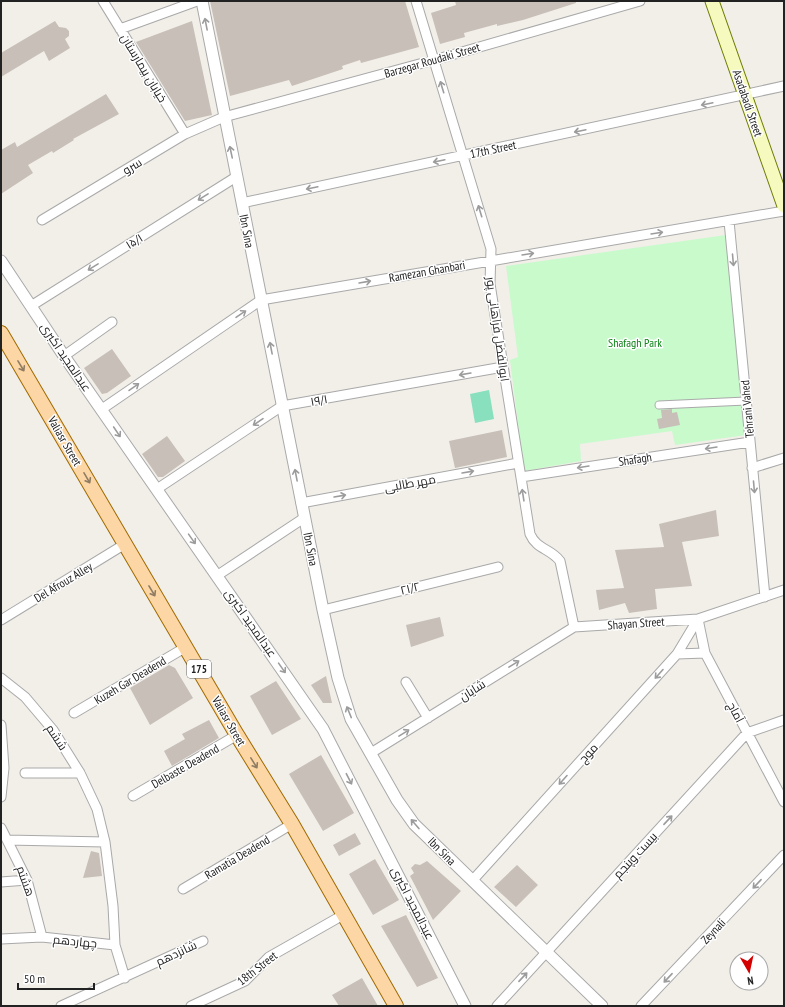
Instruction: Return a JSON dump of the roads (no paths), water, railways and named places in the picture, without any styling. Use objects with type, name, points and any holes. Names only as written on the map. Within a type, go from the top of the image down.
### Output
[{"type":"main road","name":"Asadabadi Street","points":[[712,1],[784,206]]},
{"type":"main road","name":"Valiasr Street","points":[[1,333],[237,736],[292,824],[396,1006]]},
{"type":"street","name":"خیابان بیمارستان","points":[[103,1],[184,134]]},
{"type":"street","points":[[120,29],[197,1]]},
{"type":"street","name":"Ibn Sina","points":[[202,1],[304,518],[343,699],[351,719],[370,753],[397,800],[414,824],[602,1006]]},
{"type":"street","name":"ابوالفضل فراهانی پور","points":[[416,1],[491,249],[490,284],[530,534],[533,542],[555,555],[560,561],[574,627]]},
{"type":"street","name":"Barzegar Roudaki Street","points":[[224,117],[434,60],[640,1]]},
{"type":"street","name":"17th Street","points":[[242,203],[745,96],[784,86]]},
{"type":"street","name":"سرو","points":[[42,220],[184,134],[224,117]]},
{"type":"street","name":"۱۵/۱","points":[[31,306],[236,177]]},
{"type":"street","name":"Ramezan Ghanbari","points":[[102,409],[261,300],[784,211]]},
{"type":"street","name":"Tehrani Vahed","points":[[729,221],[764,597]]},
{"type":"street","name":"عبدالمجید اکبری","points":[[1,261],[64,356],[218,575],[323,729],[465,1006]]},
{"type":"street","points":[[64,356],[112,322]]},
{"type":"street","name":"۱۹/۱","points":[[157,490],[282,406],[503,367]]},
{"type":"street","points":[[659,405],[746,401]]},
{"type":"street","name":"Shafagh","points":[[521,477],[750,442]]},
{"type":"street","points":[[752,468],[784,458]]},
{"type":"street","name":"مهر طالبی","points":[[301,503],[518,463]]},
{"type":"street","points":[[218,575],[304,518]]},
{"type":"street","name":"Del Afrouz Alley","points":[[1,620],[125,544]]},
{"type":"street","name":"۲۱/۲","points":[[323,610],[498,567]]},
{"type":"street","name":"Shayan Street","points":[[574,627],[698,619],[784,590]]},
{"type":"street","name":"آماج","points":[[698,619],[705,653],[784,802]]},
{"type":"street","name":"موج","points":[[472,881],[677,654],[698,619]]},
{"type":"street","name":"شایان","points":[[370,753],[574,627]]},
{"type":"street","name":"Kuzeh Gar Deadend","points":[[74,713],[186,647]]},
{"type":"street","points":[[677,654],[705,653]]},
{"type":"street","name":"ششم","points":[[1,678],[25,697],[41,713],[80,773],[97,809],[106,842],[113,906],[115,945]]},
{"type":"street","points":[[406,682],[428,718]]},
{"type":"street","name":"بیست وپنجم","points":[[496,1006],[748,733],[784,720]]},
{"type":"street","points":[[1,725],[4,768],[1,797]]},
{"type":"street","name":"Delbaste Deadend","points":[[133,796],[237,736]]},
{"type":"street","points":[[25,773],[80,773]]},
{"type":"street","name":"Ramatia Deadend","points":[[183,889],[292,824]]},
{"type":"street","name":"هشتم","points":[[1,828],[27,880],[42,937]]},
{"type":"street","points":[[7,840],[106,842]]},
{"type":"street","name":"Zeynali","points":[[641,1006],[784,855]]},
{"type":"street","points":[[1,882],[27,880]]},
{"type":"street","name":"18th Street","points":[[191,1006],[245,981],[269,956],[343,915]]},
{"type":"street","name":"چهاردهم","points":[[1,938],[42,937],[115,945]]},
{"type":"street","name":"شانزدهم","points":[[61,1006],[203,940]]},
{"type":"street","points":[[115,945],[124,978]]},
{"type":"park label","name":"Shafagh Park","points":[[635,342]]}]
